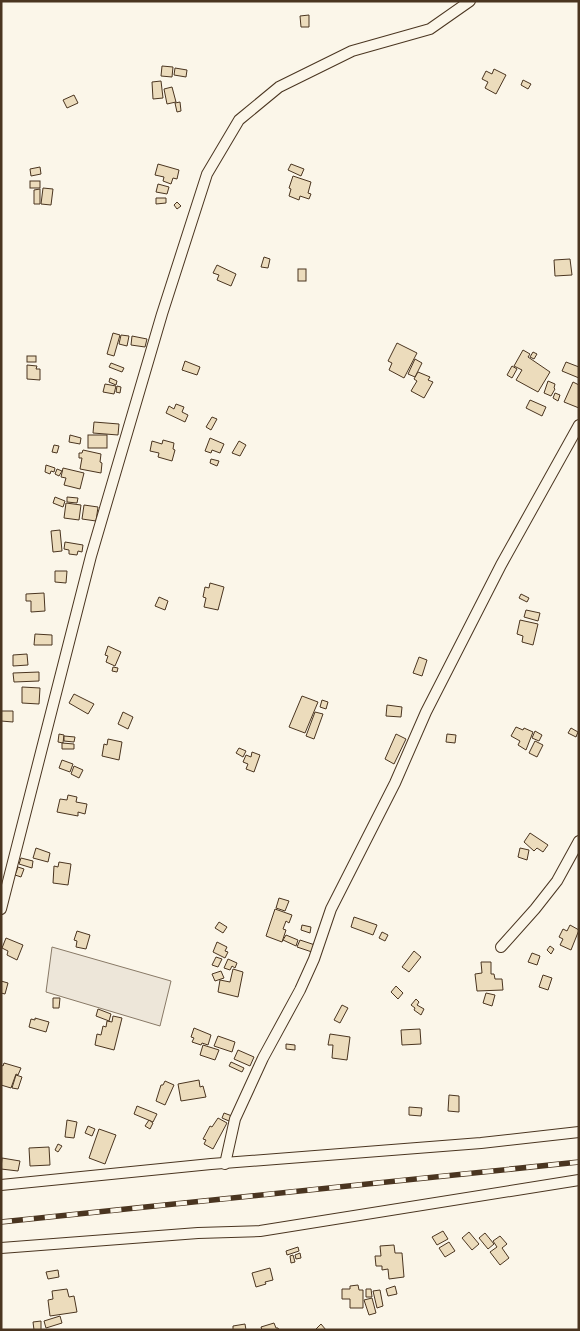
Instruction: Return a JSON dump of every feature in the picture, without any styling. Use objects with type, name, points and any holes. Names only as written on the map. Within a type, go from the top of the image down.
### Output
[{"type":"street","points":[[1,909],[91,556],[162,314],[207,174],[239,120],[279,88],[352,51],[430,29],[470,1]]},
{"type":"street","points":[[225,1164],[236,1119],[263,1058],[300,990],[314,959],[331,909],[395,783],[426,712],[502,565],[579,425]]},
{"type":"street","points":[[501,947],[536,909],[557,881],[579,841]]},
{"type":"street","points":[[1,1185],[481,1143],[579,1132]]},
{"type":"street","points":[[1,1248],[198,1233],[260,1231],[579,1180]]},
{"type":"shaded area","points":[[52,947],[171,981],[160,1026],[46,992]]},
{"type":"building","points":[[309,15],[309,27],[301,27],[300,16]]},
{"type":"building","points":[[162,66],[173,67],[172,77],[161,76]]},
{"type":"building","points":[[175,68],[187,70],[186,77],[174,75]]},
{"type":"building","points":[[494,69],[506,75],[496,94],[485,88],[488,82],[482,79],[486,71],[492,74]]},
{"type":"building","points":[[523,80],[531,84],[528,89],[521,85]]},
{"type":"building","points":[[161,81],[163,98],[153,99],[152,82]]},
{"type":"building","points":[[172,87],[176,102],[167,104],[164,89]]},
{"type":"building","points":[[74,95],[78,103],[67,108],[63,100]]},
{"type":"building","points":[[180,102],[181,111],[177,112],[175,103]]},
{"type":"building","points":[[158,164],[179,170],[177,179],[173,178],[171,184],[163,181],[164,177],[155,175]]},
{"type":"building","points":[[291,164],[304,169],[301,176],[288,170]]},
{"type":"building","points":[[40,167],[41,174],[31,176],[30,169]]},
{"type":"building","points":[[293,176],[311,182],[308,193],[311,194],[309,199],[300,196],[299,200],[289,196],[291,189],[289,188]]},
{"type":"building","points":[[30,181],[40,181],[40,188],[30,188]]},
{"type":"building","points":[[158,184],[169,187],[167,194],[156,192]]},
{"type":"building","points":[[43,188],[53,189],[51,205],[41,204]]},
{"type":"building","points":[[40,189],[40,204],[34,204],[34,190]]},
{"type":"building","points":[[156,198],[166,198],[166,203],[156,204]]},
{"type":"building","points":[[177,202],[181,206],[177,209],[174,205]]},
{"type":"building","points":[[264,257],[270,259],[268,268],[261,267]]},
{"type":"building","points":[[570,259],[572,275],[555,276],[554,260]]},
{"type":"building","points":[[217,265],[236,274],[231,286],[217,280],[219,275],[213,273]]},
{"type":"building","points":[[298,269],[306,269],[306,281],[298,281]]},
{"type":"building","points":[[113,333],[120,335],[114,356],[107,354]]},
{"type":"building","points":[[121,335],[129,336],[127,346],[119,344]]},
{"type":"building","points":[[132,336],[147,339],[145,347],[131,345]]},
{"type":"building","points":[[397,343],[417,353],[404,378],[389,370],[392,363],[388,361]]},
{"type":"building","points":[[523,350],[530,354],[528,357],[550,372],[538,392],[516,380],[522,370],[514,366]]},
{"type":"building","points":[[533,352],[537,354],[534,359],[530,357]]},
{"type":"building","points":[[27,356],[36,356],[36,362],[27,362]]},
{"type":"building","points":[[415,359],[422,363],[415,377],[408,374]]},
{"type":"building","points":[[185,361],[200,367],[197,375],[182,370]]},
{"type":"building","points":[[566,362],[579,367],[579,378],[562,371]]},
{"type":"building","points":[[111,363],[124,368],[122,372],[109,367]]},
{"type":"building","points":[[27,365],[37,366],[36,369],[40,369],[40,380],[27,379]]},
{"type":"building","points":[[512,366],[517,369],[512,378],[507,375]]},
{"type":"building","points":[[418,372],[430,377],[428,380],[433,382],[424,398],[411,391],[417,381],[414,379]]},
{"type":"building","points":[[110,378],[117,381],[116,385],[109,382]]},
{"type":"building","points":[[548,381],[555,384],[555,389],[551,396],[544,393]]},
{"type":"building","points":[[573,382],[579,385],[579,408],[564,402]]},
{"type":"building","points":[[105,384],[116,386],[114,394],[103,392]]},
{"type":"building","points":[[117,386],[121,387],[120,393],[116,392]]},
{"type":"building","points":[[555,393],[560,395],[558,401],[553,398]]},
{"type":"building","points":[[530,400],[546,407],[542,416],[526,408]]},
{"type":"building","points":[[176,404],[184,407],[182,412],[188,415],[185,422],[166,413],[169,406],[174,409]]},
{"type":"building","points":[[212,417],[217,419],[211,430],[206,427]]},
{"type":"building","points":[[94,422],[119,424],[118,435],[93,433]]},
{"type":"building","points":[[70,435],[81,438],[80,444],[69,442]]},
{"type":"building","points":[[88,435],[107,435],[107,448],[88,448]]},
{"type":"building","points":[[210,438],[224,444],[220,453],[212,450],[211,453],[205,451]]},
{"type":"building","points":[[163,440],[174,443],[173,449],[175,450],[172,461],[158,457],[159,453],[150,451],[152,441],[162,444]]},
{"type":"building","points":[[239,441],[246,445],[240,456],[232,453]]},
{"type":"building","points":[[54,445],[59,446],[57,453],[52,452]]},
{"type":"building","points":[[83,450],[101,454],[101,473],[80,469],[82,458],[79,458],[79,453],[82,453]]},
{"type":"building","points":[[211,459],[219,461],[217,466],[210,463]]},
{"type":"building","points":[[46,465],[55,468],[54,472],[51,471],[50,474],[45,472]]},
{"type":"building","points":[[63,468],[84,473],[80,489],[64,485],[66,478],[61,477]]},
{"type":"building","points":[[57,469],[62,471],[59,476],[55,474]]},
{"type":"building","points":[[55,497],[65,501],[63,507],[53,503]]},
{"type":"building","points":[[67,497],[78,498],[77,503],[67,502]]},
{"type":"building","points":[[66,503],[81,505],[79,520],[64,518]]},
{"type":"building","points":[[84,505],[98,507],[96,521],[82,519]]},
{"type":"building","points":[[60,530],[62,551],[53,552],[51,531]]},
{"type":"building","points":[[65,542],[83,545],[82,552],[78,551],[77,555],[69,554],[69,550],[64,549]]},
{"type":"building","points":[[55,571],[67,571],[66,583],[55,582]]},
{"type":"building","points":[[210,583],[224,587],[218,610],[204,607],[206,598],[203,597],[205,587],[209,588]]},
{"type":"building","points":[[44,593],[45,611],[31,612],[31,601],[26,601],[26,594]]},
{"type":"building","points":[[521,594],[529,598],[527,602],[519,598]]},
{"type":"building","points":[[159,597],[168,601],[165,610],[155,606]]},
{"type":"building","points":[[526,610],[540,613],[538,621],[524,617]]},
{"type":"building","points":[[520,620],[538,624],[533,645],[522,642],[523,636],[517,634]]},
{"type":"building","points":[[35,634],[52,635],[52,645],[34,645]]},
{"type":"building","points":[[108,646],[121,652],[115,666],[106,662],[108,656],[105,655]]},
{"type":"building","points":[[27,654],[28,665],[13,666],[13,655]]},
{"type":"building","points":[[419,657],[427,660],[422,676],[413,673]]},
{"type":"building","points":[[113,667],[118,668],[117,672],[112,671]]},
{"type":"building","points":[[39,672],[39,681],[14,682],[13,673]]},
{"type":"building","points":[[22,687],[40,688],[39,704],[22,703]]},
{"type":"building","points":[[74,694],[94,704],[88,714],[69,703]]},
{"type":"building","points":[[302,696],[318,702],[305,733],[289,727]]},
{"type":"building","points":[[322,700],[328,702],[326,709],[320,707]]},
{"type":"building","points":[[387,705],[402,707],[401,717],[386,716]]},
{"type":"building","points":[[1,711],[13,711],[13,722],[1,721]]},
{"type":"building","points":[[123,712],[133,717],[128,729],[118,724]]},
{"type":"building","points":[[315,712],[323,714],[314,739],[306,736]]},
{"type":"building","points":[[516,727],[533,732],[526,750],[518,745],[520,741],[511,736]]},
{"type":"building","points":[[571,728],[578,732],[576,737],[568,733]]},
{"type":"building","points":[[535,731],[542,735],[539,741],[532,738]]},
{"type":"building","points":[[59,734],[64,735],[63,743],[58,742]]},
{"type":"building","points":[[396,734],[406,739],[394,764],[385,759]]},
{"type":"building","points":[[447,734],[456,735],[455,743],[446,742]]},
{"type":"building","points":[[64,736],[75,737],[74,742],[64,741]]},
{"type":"building","points":[[108,739],[122,742],[119,760],[102,756],[104,744],[107,745]]},
{"type":"building","points":[[535,741],[543,745],[537,757],[529,753]]},
{"type":"building","points":[[62,743],[74,744],[74,749],[62,749]]},
{"type":"building","points":[[239,748],[246,751],[243,757],[236,753]]},
{"type":"building","points":[[252,752],[260,755],[254,772],[246,769],[248,764],[243,762],[246,755],[251,757]]},
{"type":"building","points":[[62,760],[73,764],[70,772],[59,768]]},
{"type":"building","points":[[74,766],[83,770],[79,778],[71,774]]},
{"type":"building","points":[[68,795],[77,797],[76,802],[87,804],[85,814],[78,812],[78,816],[57,812],[60,799],[67,800]]},
{"type":"building","points":[[530,833],[548,845],[543,852],[537,848],[534,851],[524,842]]},
{"type":"building","points":[[36,848],[50,853],[48,862],[33,858]]},
{"type":"building","points":[[520,848],[529,850],[527,860],[518,857]]},
{"type":"building","points":[[21,858],[33,861],[32,868],[19,864]]},
{"type":"building","points":[[59,862],[71,864],[68,885],[53,883],[54,866],[58,867]]},
{"type":"building","points":[[18,867],[24,869],[21,877],[15,875]]},
{"type":"building","points":[[279,898],[289,901],[285,911],[276,908]]},
{"type":"building","points":[[275,909],[292,915],[289,923],[286,921],[283,929],[286,930],[282,942],[266,936]]},
{"type":"building","points":[[354,917],[377,925],[373,935],[351,927]]},
{"type":"building","points":[[219,922],[227,927],[223,933],[215,928]]},
{"type":"building","points":[[302,925],[311,927],[310,933],[301,930]]},
{"type":"building","points":[[570,925],[579,930],[571,950],[560,945],[563,939],[559,937],[563,929],[567,931]]},
{"type":"building","points":[[77,931],[90,935],[86,949],[76,947],[77,941],[74,940]]},
{"type":"building","points":[[382,932],[388,935],[385,941],[379,938]]},
{"type":"building","points":[[286,935],[298,940],[296,946],[283,940]]},
{"type":"building","points":[[6,938],[23,945],[17,960],[7,955],[8,951],[2,948]]},
{"type":"building","points":[[300,940],[315,945],[312,952],[297,947]]},
{"type":"building","points":[[217,942],[227,947],[225,951],[228,952],[225,958],[213,952]]},
{"type":"building","points":[[550,946],[554,949],[551,954],[547,950]]},
{"type":"building","points":[[414,951],[421,957],[409,972],[402,967]]},
{"type":"building","points":[[532,953],[540,956],[537,965],[528,962]]},
{"type":"building","points":[[216,957],[222,959],[218,967],[212,965]]},
{"type":"building","points":[[228,959],[237,963],[235,968],[232,966],[230,970],[224,968]]},
{"type":"building","points":[[481,962],[491,962],[491,974],[494,974],[495,979],[502,979],[503,990],[477,991],[475,974],[482,973]]},
{"type":"building","points":[[233,969],[243,972],[238,997],[218,992],[220,980],[230,982]]},
{"type":"building","points":[[221,971],[224,978],[215,981],[212,974]]},
{"type":"building","points":[[543,975],[552,978],[548,990],[539,987]]},
{"type":"building","points":[[1,981],[8,983],[5,994],[1,993]]},
{"type":"building","points":[[396,986],[403,993],[398,999],[391,992]]},
{"type":"building","points":[[486,993],[495,995],[492,1006],[483,1003]]},
{"type":"building","points":[[53,998],[60,998],[59,1008],[53,1008]]},
{"type":"building","points":[[416,999],[419,1002],[417,1005],[424,1009],[421,1015],[411,1005]]},
{"type":"building","points":[[342,1005],[348,1008],[340,1023],[334,1020]]},
{"type":"building","points":[[98,1009],[111,1014],[109,1021],[96,1016]]},
{"type":"building","points":[[113,1016],[122,1018],[114,1050],[95,1045],[97,1034],[101,1035],[103,1026],[106,1027],[107,1021],[112,1022]]},
{"type":"building","points":[[35,1018],[49,1022],[46,1032],[29,1027],[31,1019],[35,1020]]},
{"type":"building","points":[[194,1028],[211,1035],[208,1045],[192,1042],[194,1038],[191,1037]]},
{"type":"building","points":[[420,1029],[421,1044],[402,1045],[401,1030]]},
{"type":"building","points":[[330,1034],[350,1037],[347,1060],[332,1058],[333,1045],[328,1045]]},
{"type":"building","points":[[218,1036],[235,1042],[232,1052],[214,1046]]},
{"type":"building","points":[[286,1044],[295,1045],[295,1050],[286,1049]]},
{"type":"building","points":[[203,1045],[219,1050],[215,1060],[200,1055]]},
{"type":"building","points":[[238,1050],[254,1057],[250,1066],[234,1059]]},
{"type":"building","points":[[231,1062],[244,1068],[242,1072],[229,1066]]},
{"type":"building","points":[[4,1063],[21,1068],[18,1075],[16,1074],[11,1088],[1,1085],[1,1065],[3,1066]]},
{"type":"building","points":[[16,1075],[22,1077],[18,1089],[12,1088]]},
{"type":"building","points":[[199,1080],[200,1087],[203,1086],[206,1097],[181,1101],[178,1084]]},
{"type":"building","points":[[165,1081],[174,1085],[165,1105],[156,1101],[161,1085]]},
{"type":"building","points":[[449,1095],[459,1096],[459,1112],[448,1111]]},
{"type":"building","points":[[137,1106],[157,1114],[153,1122],[134,1114]]},
{"type":"building","points":[[409,1107],[422,1108],[421,1116],[409,1115]]},
{"type":"building","points":[[224,1113],[232,1116],[229,1121],[222,1118]]},
{"type":"building","points":[[218,1118],[227,1123],[213,1149],[204,1144],[206,1140],[203,1139],[210,1126],[212,1127]]},
{"type":"building","points":[[67,1120],[77,1122],[74,1138],[65,1137]]},
{"type":"building","points":[[149,1120],[153,1123],[150,1129],[145,1126]]},
{"type":"building","points":[[88,1126],[95,1129],[92,1136],[85,1133]]},
{"type":"building","points":[[99,1129],[116,1135],[105,1164],[89,1158]]},
{"type":"building","points":[[58,1144],[62,1146],[58,1152],[55,1150]]},
{"type":"building","points":[[49,1147],[50,1165],[30,1166],[29,1148]]},
{"type":"building","points":[[2,1158],[20,1161],[18,1171],[1,1169]]},
{"type":"building","points":[[443,1231],[448,1239],[437,1245],[432,1237]]},
{"type":"building","points":[[469,1232],[479,1244],[472,1250],[462,1238]]},
{"type":"building","points":[[485,1233],[494,1244],[488,1249],[479,1238]]},
{"type":"building","points":[[500,1236],[507,1244],[502,1248],[509,1258],[500,1265],[490,1252],[497,1247],[493,1241]]},
{"type":"building","points":[[449,1242],[455,1251],[445,1257],[439,1248]]},
{"type":"building","points":[[394,1245],[395,1253],[402,1253],[404,1277],[389,1279],[388,1269],[382,1270],[382,1266],[376,1266],[375,1256],[381,1256],[380,1246]]},
{"type":"building","points":[[298,1247],[299,1251],[287,1255],[286,1251]]},
{"type":"building","points":[[300,1253],[301,1258],[296,1259],[295,1255]]},
{"type":"building","points":[[293,1255],[295,1262],[291,1263],[290,1256]]},
{"type":"building","points":[[270,1268],[273,1280],[256,1287],[252,1273]]},
{"type":"building","points":[[58,1270],[59,1277],[48,1279],[46,1272]]},
{"type":"building","points":[[358,1285],[359,1290],[363,1290],[363,1308],[350,1308],[350,1299],[342,1299],[342,1289],[350,1289],[350,1286]]},
{"type":"building","points":[[395,1286],[397,1294],[388,1296],[386,1289]]},
{"type":"building","points":[[67,1289],[69,1297],[74,1296],[77,1312],[50,1316],[48,1300],[53,1299],[52,1291]]},
{"type":"building","points":[[366,1289],[371,1289],[372,1297],[366,1297]]},
{"type":"building","points":[[380,1290],[383,1306],[377,1308],[373,1291]]},
{"type":"building","points":[[372,1298],[376,1313],[369,1315],[364,1300]]},
{"type":"building","points":[[60,1316],[62,1323],[46,1328],[44,1321]]},
{"type":"building","points":[[41,1321],[41,1330],[34,1330],[33,1322]]},
{"type":"building","points":[[274,1323],[279,1330],[262,1330],[261,1327]]},
{"type":"building","points":[[245,1324],[246,1330],[233,1330],[233,1326]]},
{"type":"building","points":[[321,1324],[326,1330],[315,1330]]},
{"type":"railway","points":[[1,1222],[579,1162]]}]
